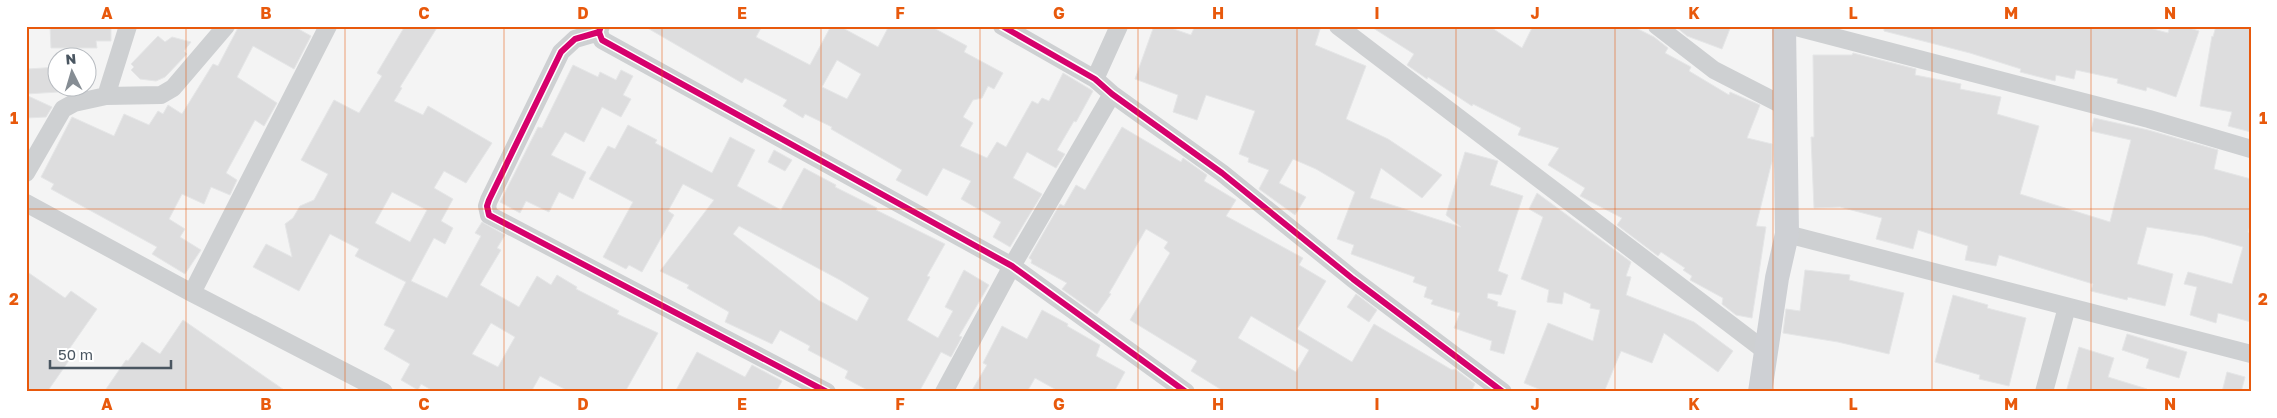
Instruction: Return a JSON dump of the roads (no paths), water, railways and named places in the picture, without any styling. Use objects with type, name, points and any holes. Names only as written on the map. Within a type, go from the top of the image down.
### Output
[{"type":"street","points":[[106,96],[128,26]]},
{"type":"street","points":[[26,173],[63,109],[74,103],[106,96],[161,95],[174,88],[226,26]]},
{"type":"street","points":[[192,293],[328,26]]},
{"type":"street","points":[[1002,26],[1095,79],[1112,94],[1222,173],[1353,279],[1503,392]]},
{"type":"street","points":[[1095,79],[1119,26]]},
{"type":"street","points":[[1338,26],[1768,353]]},
{"type":"street","points":[[1657,26],[1714,70],[1786,107]]},
{"type":"street","points":[[1760,392],[1768,353],[1777,278],[1787,234],[1784,26]]},
{"type":"street","points":[[1792,26],[2149,119],[2251,149]]},
{"type":"street","points":[[827,392],[489,214],[487,206],[489,200],[561,52],[575,39],[600,29],[602,40],[1012,266],[1186,392]]},
{"type":"street","points":[[944,392],[1012,266],[1112,94]]},
{"type":"street","points":[[26,203],[365,387],[384,392]]},
{"type":"street","points":[[1787,234],[2251,354]]},
{"type":"street","points":[[2044,392],[2067,307]]}]
